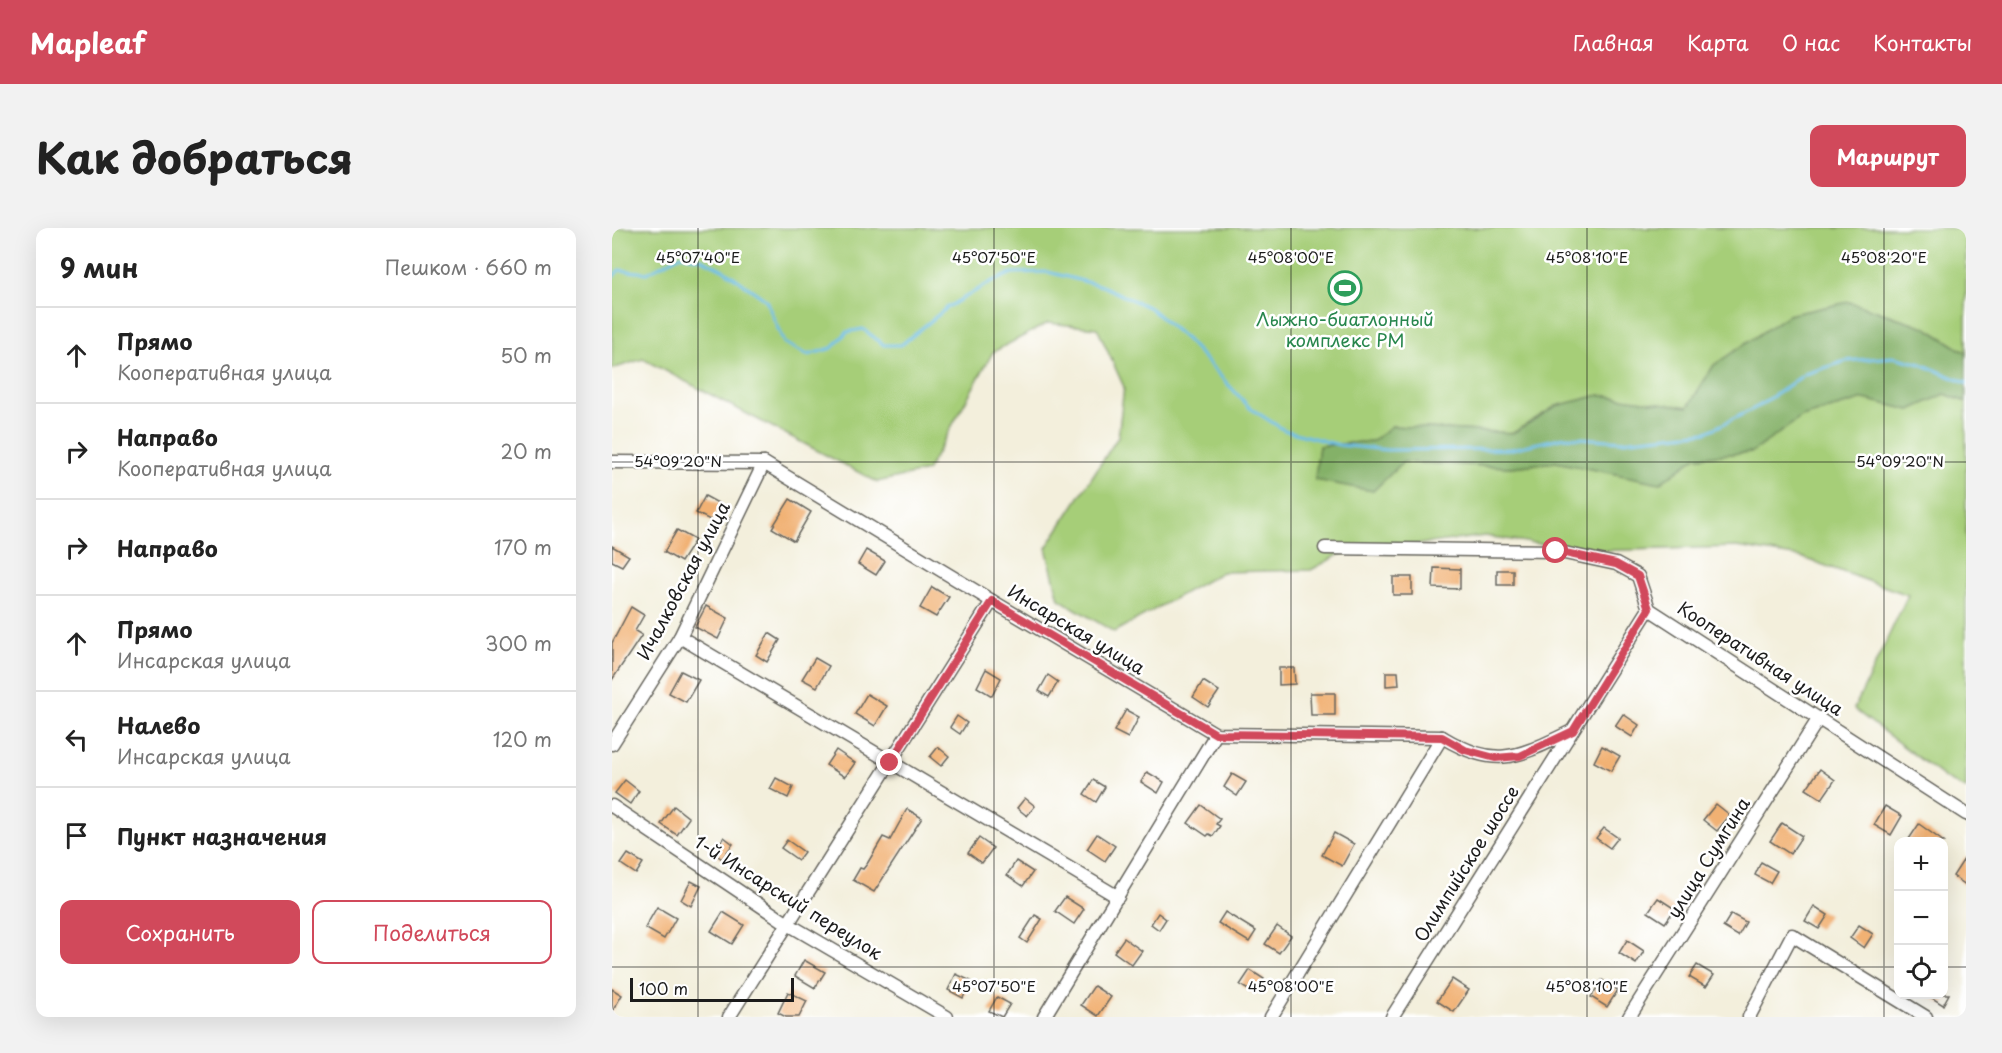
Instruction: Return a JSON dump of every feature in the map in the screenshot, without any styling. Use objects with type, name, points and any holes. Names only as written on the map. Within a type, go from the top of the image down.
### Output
[{"type":"street","points":[[612,462],[764,464],[992,601]]},
{"type":"street","name":"Ичалковская улица","points":[[612,744],[680,637],[764,464]]},
{"type":"street","name":"Кооперативная улица","points":[[1325,548],[1556,551],[1616,564],[1638,576],[1649,609],[1966,814]]},
{"type":"street","name":"Инсарская улица","points":[[729,1017],[992,601],[1216,734],[1442,737]]},
{"type":"street","name":"Олимпийское шоссе","points":[[1398,1015],[1649,609]]},
{"type":"street","points":[[680,637],[1118,897]]},
{"type":"street","name":"улица Сумгина","points":[[1629,1017],[1819,718]]},
{"type":"street","points":[[1271,1017],[1442,737],[1465,750],[1495,758],[1520,756],[1573,731]]},
{"type":"street","points":[[1044,1017],[1216,734]]},
{"type":"street","name":"1-й Инсарский переулок","points":[[612,806],[788,924],[947,1017]]},
{"type":"street","points":[[1749,1017],[1792,935],[1926,1017]]},
{"type":"green space","points":[[612,228],[1966,228],[1966,353],[1925,327],[1849,302],[1788,315],[1714,365],[1688,407],[1600,395],[1556,406],[1513,433],[1392,426],[1373,441],[1319,446],[1315,480],[1373,491],[1403,462],[1511,467],[1556,462],[1660,483],[1696,457],[1751,452],[1801,417],[1864,399],[1910,410],[1945,394],[1966,402],[1966,789],[1945,778],[1854,709],[1908,595],[1801,557],[1737,547],[1588,551],[1485,536],[1340,554],[1311,570],[1222,572],[1114,632],[1059,599],[1046,548],[1118,437],[1124,387],[1097,328],[1048,323],[993,352],[927,471],[877,482],[643,359],[612,369]]},
{"type":"green space","points":[[1849,302],[1925,327],[1966,353],[1966,402],[1945,394],[1910,410],[1864,399],[1802,417],[1752,452],[1696,457],[1660,483],[1556,462],[1511,467],[1403,462],[1373,491],[1315,480],[1319,446],[1373,441],[1392,426],[1513,433],[1556,406],[1600,395],[1688,407],[1714,365],[1788,315]]},
{"type":"building","points":[[705,496],[720,504],[712,521],[696,513]]},
{"type":"building","points":[[790,499],[811,512],[794,541],[772,528]]},
{"type":"building","points":[[677,530],[695,540],[681,562],[664,552]]},
{"type":"building","points":[[612,546],[629,556],[622,566],[612,561]]},
{"type":"building","points":[[866,550],[885,561],[876,575],[858,564]]},
{"type":"building","points":[[1434,568],[1460,569],[1460,589],[1433,588]]},
{"type":"building","points":[[1497,570],[1513,570],[1513,585],[1497,585]]},
{"type":"building","points":[[1393,577],[1412,577],[1412,595],[1393,595]]},
{"type":"building","points":[[932,587],[949,597],[936,617],[920,608]]},
{"type":"building","points":[[706,606],[728,618],[718,639],[695,627]]},
{"type":"building","points":[[631,607],[644,615],[635,631],[642,635],[612,680],[612,643]]},
{"type":"building","points":[[769,633],[780,640],[767,662],[756,655]]},
{"type":"building","points":[[815,658],[829,666],[817,687],[802,679]]},
{"type":"building","points":[[1279,668],[1294,668],[1295,684],[1279,685]]},
{"type":"building","points":[[986,669],[1001,678],[992,696],[977,687]]},
{"type":"building","points":[[681,671],[699,680],[686,702],[669,693]]},
{"type":"building","points":[[1386,672],[1398,672],[1399,685],[1386,686]]},
{"type":"building","points":[[1048,675],[1058,682],[1049,697],[1039,691]]},
{"type":"building","points":[[1203,681],[1219,691],[1208,707],[1193,697]]},
{"type":"building","points":[[1310,693],[1335,693],[1335,715],[1311,715]]},
{"type":"building","points":[[867,694],[887,706],[875,726],[855,714]]},
{"type":"building","points":[[1126,710],[1139,717],[1128,738],[1114,731]]},
{"type":"building","points":[[1623,714],[1639,725],[1632,737],[1615,726]]},
{"type":"building","points":[[957,716],[967,723],[960,734],[950,727]]},
{"type":"building","points":[[1602,746],[1620,756],[1611,771],[1594,762]]},
{"type":"building","points":[[938,747],[949,756],[941,766],[930,757]]},
{"type":"building","points":[[836,750],[855,763],[845,777],[826,765]]},
{"type":"building","points":[[1820,769],[1835,780],[1822,799],[1806,789]]},
{"type":"building","points":[[1147,772],[1164,782],[1158,793],[1141,782]]},
{"type":"building","points":[[1232,774],[1246,782],[1237,796],[1224,787]]},
{"type":"building","points":[[776,778],[793,787],[788,798],[770,789]]},
{"type":"building","points":[[625,780],[639,791],[630,804],[615,793]]},
{"type":"building","points":[[1093,780],[1105,787],[1096,802],[1084,794]]},
{"type":"building","points":[[1025,798],[1035,806],[1027,816],[1017,808]]},
{"type":"building","points":[[1716,804],[1730,815],[1717,831],[1703,820]]},
{"type":"building","points":[[1201,805],[1220,819],[1216,824],[1220,826],[1213,836],[1209,834],[1207,836],[1188,823]]},
{"type":"building","points":[[674,806],[689,818],[677,835],[661,824]]},
{"type":"building","points":[[1885,806],[1902,816],[1891,835],[1874,825]]},
{"type":"building","points":[[907,809],[922,818],[874,892],[853,880],[860,868],[863,869],[867,864],[883,837],[890,840]]},
{"type":"building","points":[[1782,823],[1802,836],[1790,854],[1770,841]]},
{"type":"building","points":[[1919,824],[1937,837],[1910,837]]},
{"type":"building","points":[[1604,828],[1618,838],[1610,848],[1596,838]]},
{"type":"building","points":[[1334,833],[1354,844],[1342,866],[1322,855]]},
{"type":"building","points":[[1097,834],[1115,846],[1105,861],[1087,849]]},
{"type":"building","points":[[724,837],[733,844],[722,859],[713,852]]},
{"type":"building","points":[[979,838],[993,848],[982,863],[968,853]]},
{"type":"building","points":[[787,840],[804,852],[798,860],[781,848]]},
{"type":"building","points":[[628,854],[643,863],[636,874],[621,864]]},
{"type":"building","points":[[1966,856],[1966,885],[1953,876]]},
{"type":"building","points":[[1016,861],[1033,872],[1023,886],[1007,875]]},
{"type":"building","points":[[1761,862],[1777,871],[1770,883],[1755,875]]},
{"type":"building","points":[[691,881],[701,886],[691,906],[681,900]]},
{"type":"building","points":[[1065,897],[1084,909],[1074,924],[1055,911]]},
{"type":"building","points":[[1658,898],[1675,909],[1665,923],[1648,912]]},
{"type":"building","points":[[1814,906],[1828,915],[1819,929],[1805,921]]},
{"type":"building","points":[[657,907],[676,918],[664,939],[645,928]]},
{"type":"building","points":[[723,912],[744,925],[732,944],[711,931]]},
{"type":"building","points":[[1225,912],[1256,931],[1249,942],[1218,923]]},
{"type":"building","points":[[1158,913],[1166,919],[1159,930],[1151,924]]},
{"type":"building","points":[[1731,914],[1746,922],[1738,936],[1723,927]]},
{"type":"building","points":[[1035,915],[1042,919],[1027,943],[1020,938]]},
{"type":"building","points":[[1859,925],[1873,934],[1864,948],[1850,938]]},
{"type":"building","points":[[1277,926],[1291,936],[1279,953],[1265,944]]},
{"type":"building","points":[[1124,938],[1142,951],[1132,965],[1114,952]]},
{"type":"building","points":[[1627,940],[1644,951],[1636,964],[1619,953]]},
{"type":"building","points":[[804,960],[825,972],[815,988],[795,976]]},
{"type":"building","points":[[1697,965],[1714,975],[1706,987],[1689,977]]},
{"type":"building","points":[[1250,970],[1264,979],[1255,994],[1240,985]]},
{"type":"building","points":[[956,974],[971,981],[963,998],[948,990]]},
{"type":"building","points":[[1452,979],[1469,990],[1454,1012],[1437,1001]]},
{"type":"building","points":[[1602,980],[1618,990],[1607,1007],[1591,997]]},
{"type":"building","points":[[1094,986],[1111,997],[1098,1016],[1081,1005]]},
{"type":"building","points":[[612,989],[622,995],[612,1012]]},
{"type":"building","points":[[788,992],[807,1001],[799,1017],[786,1017],[778,1013]]},
{"type":"building","points":[[997,997],[1010,1004],[1002,1017],[989,1011]]},
{"type":"building","points":[[1934,999],[1946,999],[1943,1005]]},
{"type":"waterway","points":[[612,278],[619,270],[647,273],[681,255],[702,259],[724,270],[766,300],[784,343],[808,355],[832,348],[847,332],[863,329],[884,345],[901,345],[948,307],[991,282],[1012,273],[1048,272],[1102,286],[1150,308],[1187,340],[1250,408],[1284,430],[1339,445],[1387,450],[1512,449],[1565,437],[1622,441],[1707,432],[1759,406],[1805,374],[1846,361],[1894,357],[1921,364],[1966,383]]},
{"type":"place","name":"Лыжно-биатлонный комплекс РМ","points":[[1345,288]]},
{"type":"route","points":[[890,763],[992,601],[1216,734],[1442,737],[1465,750],[1495,758],[1520,756],[1573,731],[1649,609],[1638,576],[1616,564],[1556,551]]}]
